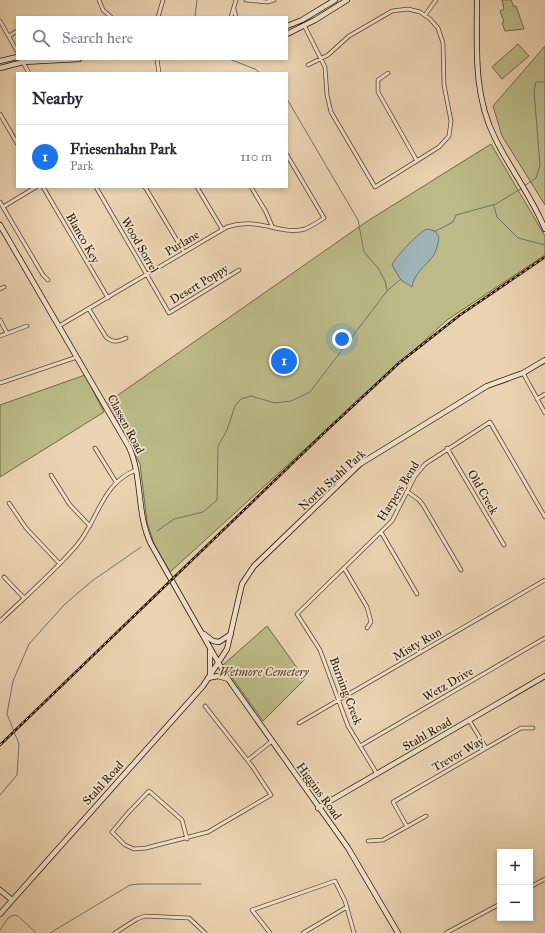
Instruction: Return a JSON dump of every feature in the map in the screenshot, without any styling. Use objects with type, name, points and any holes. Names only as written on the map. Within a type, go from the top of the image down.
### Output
[{"type":"street","points":[[99,0],[103,10],[110,16]]},
{"type":"street","points":[[158,16],[163,0]]},
{"type":"street","points":[[231,16],[236,0]]},
{"type":"street","points":[[246,0],[267,2],[274,0]]},
{"type":"street","points":[[288,26],[302,20],[335,0]]},
{"type":"street","points":[[288,34],[305,26],[347,0]]},
{"type":"street","points":[[425,15],[436,0]]},
{"type":"street","points":[[477,0],[477,62],[480,94],[484,110],[495,138],[538,212],[545,229]]},
{"type":"street","points":[[234,7],[236,16]]},
{"type":"street","points":[[302,20],[322,59],[326,74],[328,101],[331,112],[375,187],[444,143],[449,136],[452,126],[444,85],[442,39],[435,25],[425,15],[408,9],[388,12],[349,36],[322,59],[308,65]]},
{"type":"street","points":[[0,21],[16,49]]},
{"type":"street","points":[[9,36],[16,32]]},
{"type":"street","points":[[0,61],[16,57]]},
{"type":"street","points":[[0,68],[22,61],[51,60]]},
{"type":"street","points":[[157,60],[158,72]]},
{"type":"street","points":[[22,61],[28,72]]},
{"type":"street","points":[[388,73],[378,80],[378,92],[417,161]]},
{"type":"street","points":[[0,114],[16,141]]},
{"type":"street","name":"Purlane","points":[[59,326],[222,229],[246,222],[285,229],[304,229],[324,218],[288,157]]},
{"type":"street","points":[[3,207],[34,188]]},
{"type":"street","name":"Blanco Key","points":[[44,188],[108,298]]},
{"type":"street","name":"Wood Sorrel","points":[[97,188],[170,313]]},
{"type":"street","points":[[146,188],[184,252]]},
{"type":"street","points":[[198,188],[222,229]]},
{"type":"street","points":[[252,188],[266,212],[272,226]]},
{"type":"street","points":[[0,202],[43,275],[48,280]]},
{"type":"street","points":[[538,212],[545,220]]},
{"type":"street","name":"Classen Road","points":[[0,226],[129,447],[137,469],[144,530],[219,663]]},
{"type":"street","name":"Desert Poppy","points":[[170,313],[239,270]]},
{"type":"street","points":[[89,309],[109,340],[117,342],[126,338]]},
{"type":"street","points":[[0,320],[7,333]]},
{"type":"street","points":[[0,336],[27,326]]},
{"type":"street","points":[[0,383],[77,357]]},
{"type":"street","name":"North Stahl Park","points":[[219,663],[227,649],[242,584],[248,574],[360,464],[487,386],[522,373],[545,360]]},
{"type":"street","points":[[522,373],[545,413]]},
{"type":"street","points":[[537,399],[545,394]]},
{"type":"street","name":"Harpers Bend","points":[[297,614],[382,532],[395,516],[421,468],[428,460],[490,422],[545,517]]},
{"type":"street","points":[[95,448],[116,482]]},
{"type":"street","name":"Old Creek","points":[[447,448],[504,545]]},
{"type":"street","points":[[0,621],[78,545],[90,526],[102,500],[116,482],[129,472],[137,469]]},
{"type":"street","points":[[51,476],[70,505],[90,526]]},
{"type":"street","points":[[408,492],[423,505],[461,570]]},
{"type":"street","points":[[10,503],[26,528],[59,563]]},
{"type":"street","points":[[382,532],[417,594]]},
{"type":"street","points":[[344,568],[368,611],[370,622],[367,628]]},
{"type":"street","points":[[4,577],[24,598]]},
{"type":"street","name":"Misty Run","points":[[299,723],[545,580]]},
{"type":"street","name":"Burning Creek","points":[[297,614],[320,650],[348,726],[377,774]]},
{"type":"street","points":[[203,634],[215,642],[219,642],[231,634]]},
{"type":"street","name":"Wetz Drive","points":[[360,746],[545,638]]},
{"type":"street","points":[[210,647],[212,666],[209,677],[218,676],[229,680]]},
{"type":"street","name":"Stahl Road","points":[[0,914],[195,696],[219,663]]},
{"type":"street","name":"Higgins Road","points":[[219,663],[229,680],[318,808],[348,848],[398,933]]},
{"type":"street","name":"Stahl Road","points":[[318,808],[545,676]]},
{"type":"street","points":[[187,839],[182,820],[149,792],[128,812],[112,832],[125,846],[134,849],[146,848],[187,839],[208,832],[271,796],[248,760],[205,706]]},
{"type":"street","points":[[469,720],[486,748]]},
{"type":"street","name":"Trevor Way","points":[[407,827],[393,802],[521,728],[533,728]]},
{"type":"street","points":[[248,760],[272,741]]},
{"type":"street","points":[[368,841],[383,840],[426,816]]},
{"type":"street","points":[[533,885],[545,879]]},
{"type":"street","points":[[270,933],[252,910],[335,881],[347,907],[354,933]]},
{"type":"street","points":[[0,890],[12,900]]},
{"type":"street","points":[[446,933],[497,906]]},
{"type":"street","points":[[303,933],[347,907]]},
{"type":"street","points":[[115,933],[137,919],[145,916],[189,918],[205,933]]},
{"type":"green space","points":[[502,0],[511,0],[514,7],[516,6],[524,29],[505,31],[502,23],[504,22],[500,11],[504,9]]},
{"type":"green space","points":[[518,44],[529,56],[502,79],[492,67]]},
{"type":"green space","points":[[545,46],[545,205],[502,136],[493,106]]},
{"type":"green space","points":[[491,144],[545,236],[545,255],[447,320],[170,572],[154,544],[147,522],[140,464],[108,402],[366,222]]},
{"type":"green space","points":[[85,375],[104,412],[0,477],[0,405]]},
{"type":"green space","name":"Wetmore Cemetery","points":[[267,626],[305,679],[263,721],[223,665]]},
{"type":"water","points":[[427,229],[435,231],[439,237],[437,246],[433,256],[415,278],[412,287],[401,280],[392,265],[408,245]]},
{"type":"waterway","points":[[195,16],[197,0]]},
{"type":"waterway","points":[[232,60],[255,69],[259,72]]},
{"type":"waterway","points":[[524,186],[536,178],[540,165],[534,91],[536,82],[545,82]]},
{"type":"waterway","points":[[288,101],[358,220],[364,252],[378,268],[385,281],[387,290]]},
{"type":"waterway","points":[[434,232],[453,222],[456,215],[496,204],[522,188]]},
{"type":"waterway","points":[[494,206],[497,217],[518,238],[545,245]]},
{"type":"waterway","points":[[157,531],[174,519],[203,512],[217,500],[218,446],[227,430],[235,406],[241,399],[251,396],[275,403],[291,401],[310,392],[387,291],[401,279]]},
{"type":"waterway","points":[[0,795],[17,775],[19,744],[7,714],[13,681],[29,644],[65,604],[92,581],[141,547]]},
{"type":"waterway","points":[[50,933],[130,885],[201,884]]},
{"type":"waterway","points":[[0,930],[8,918],[14,915],[18,916],[36,933]]},
{"type":"railway","points":[[0,745],[326,431],[399,363],[460,315],[545,257]]},
{"type":"place","name":"Friesenhahn Park","points":[[284,361]]}]
